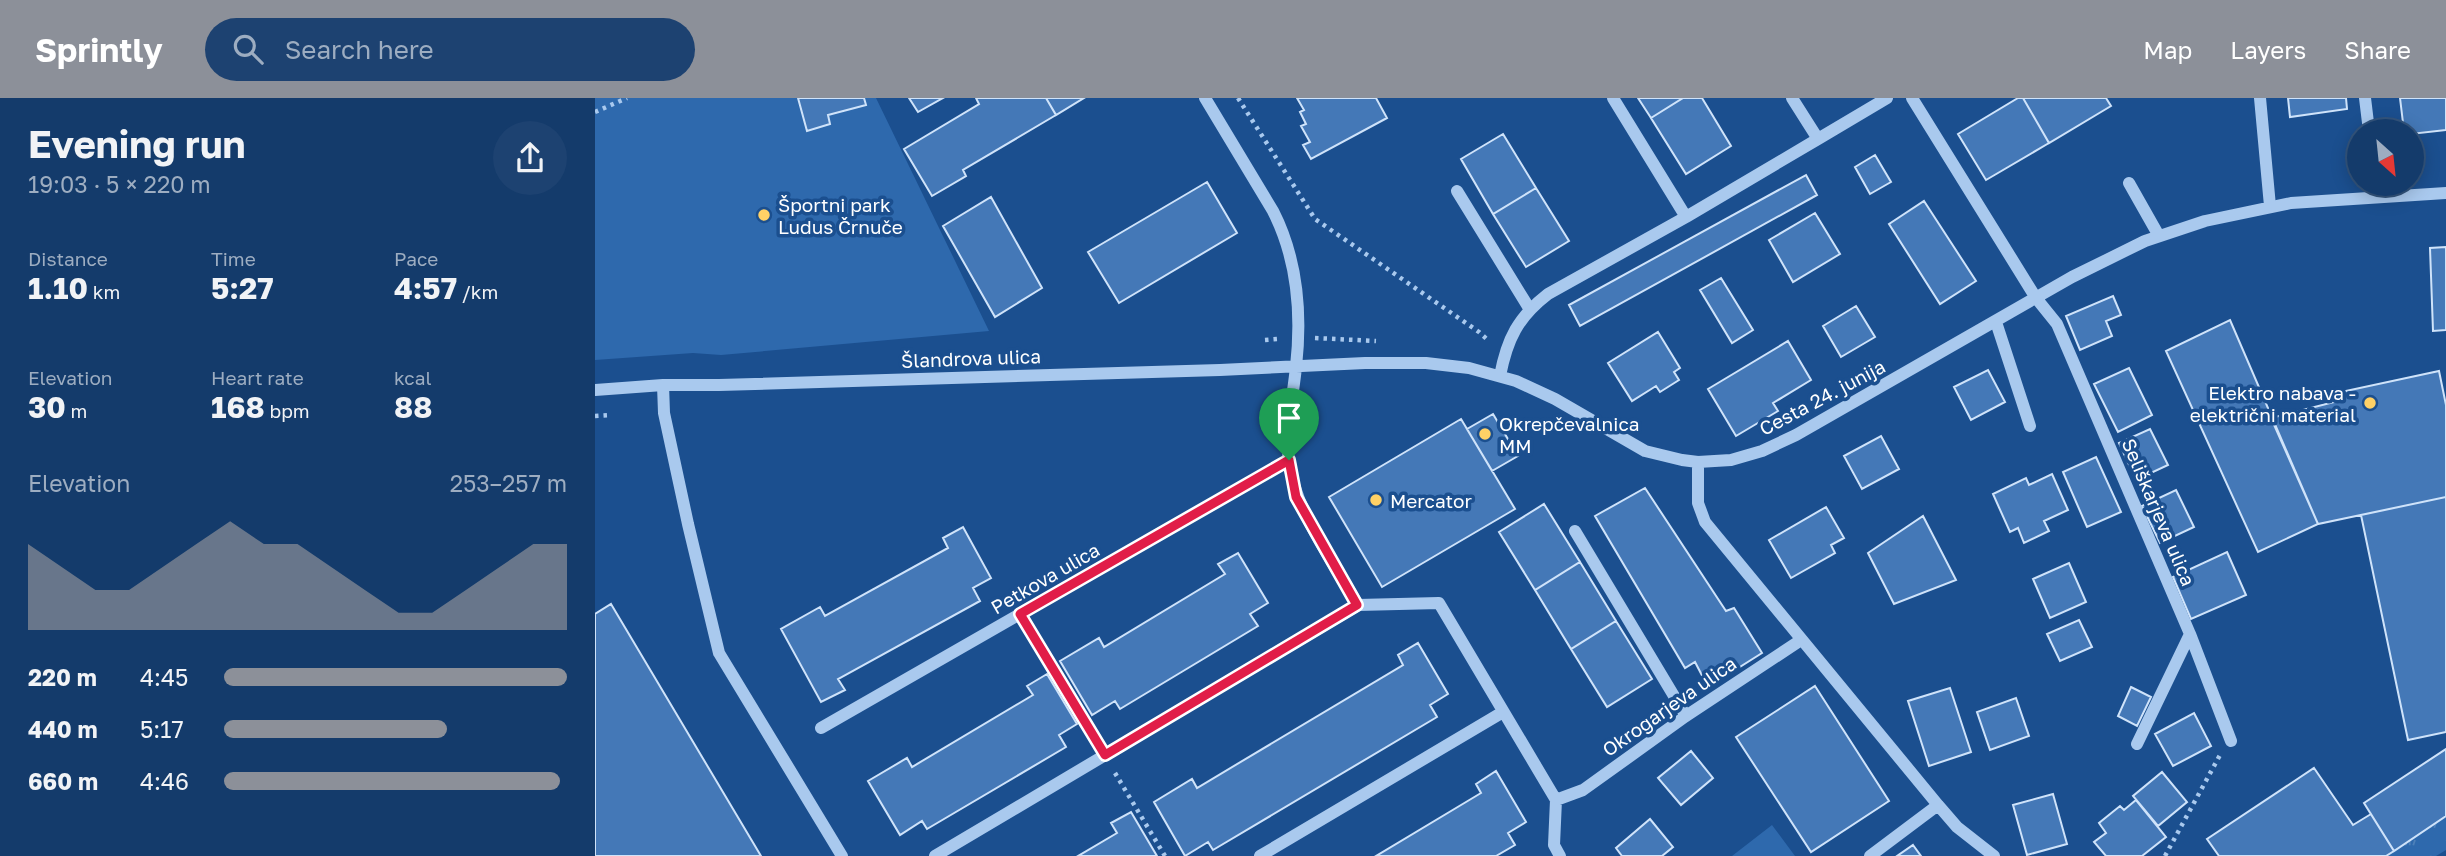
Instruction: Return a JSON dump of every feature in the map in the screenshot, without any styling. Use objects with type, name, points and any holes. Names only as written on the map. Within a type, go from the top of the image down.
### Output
[{"type":"street","points":[[1205,98],[1273,211],[1289,246],[1298,303],[1299,338],[1291,403],[1289,460],[1296,497],[1357,605]]},
{"type":"street","points":[[1613,98],[1686,217]]},
{"type":"street","points":[[1792,98],[1818,139]]},
{"type":"street","points":[[1500,376],[1504,355],[1518,325],[1529,308],[1548,294],[1686,217],[1887,98]]},
{"type":"street","points":[[1912,98],[2036,298]]},
{"type":"street","points":[[2260,98],[2270,206]]},
{"type":"street","points":[[2365,98],[2368,119]]},
{"type":"street","points":[[2129,183],[2159,236]]},
{"type":"street","points":[[1457,191],[1529,308]]},
{"type":"street","name":"Cesta 24. junija","points":[[2424,192],[2446,193]]},
{"type":"street","name":"Cesta 24. junija","points":[[1349,364],[1447,365],[1500,376],[1555,399],[1645,451],[1697,462],[1731,460],[1778,444],[2119,253],[2205,221],[2270,206],[2347,195]]},
{"type":"street","name":"Seliškarjeva ulica","points":[[2036,298],[2057,324],[2190,634],[2231,741]]},
{"type":"street","points":[[1996,321],[2030,426]]},
{"type":"street","name":"Šlandrova ulica","points":[[595,390],[663,385],[733,385],[1349,364]]},
{"type":"street","points":[[663,385],[664,413],[674,461],[719,653],[842,856]]},
{"type":"street","name":"Petkova ulica","points":[[821,728],[1289,460]]},
{"type":"street","points":[[1697,462],[1697,503],[1705,522],[1938,806],[1957,827],[1994,856]]},
{"type":"street","points":[[1575,531],[1686,716]]},
{"type":"street","points":[[935,856],[1357,605],[1439,603],[1556,800],[1553,845],[1560,856]]},
{"type":"street","points":[[2137,744],[2190,634]]},
{"type":"street","name":"Okrogarjeva ulica","points":[[1556,800],[1583,790],[1686,716],[1801,640]]},
{"type":"street","points":[[1260,856],[1503,712]]},
{"type":"street","points":[[1870,856],[1938,806]]},
{"type":"path","points":[[595,113],[627,98]]},
{"type":"path","points":[[1238,98],[1315,219],[1479,332],[1504,355]]},
{"type":"path","points":[[595,416],[611,415]]},
{"type":"path","points":[[1020,614],[1165,856]]},
{"type":"path","points":[[2165,856],[2216,761],[2231,741]]},
{"type":"green space","name":"Športni park Ludus Črnuče","points":[[595,98],[876,98],[989,331],[721,355],[693,353],[595,360]]},
{"type":"green space","points":[[2446,816],[2446,850],[2436,856],[2386,856]]},
{"type":"green space","points":[[1772,825],[1795,856],[1732,856]]},
{"type":"building","points":[[798,98],[864,98],[866,105],[828,115],[830,124],[807,131]]},
{"type":"building","points":[[909,98],[943,98],[918,112]]},
{"type":"building","points":[[976,98],[1046,98],[1056,115],[963,170],[966,176],[932,196],[904,149],[979,104]]},
{"type":"building","points":[[1046,98],[1084,98],[1056,115]]},
{"type":"building","points":[[1297,98],[1376,98],[1387,118],[1311,159],[1303,145],[1310,142],[1301,126],[1306,124],[1300,112],[1304,110]]},
{"type":"building","points":[[1638,98],[1683,98],[1651,118]]},
{"type":"building","points":[[1683,98],[1702,98],[1731,146],[1686,174],[1651,118]]},
{"type":"building","points":[[2018,98],[2023,98],[2049,143],[1986,180],[1958,134]]},
{"type":"building","points":[[2023,98],[2106,98],[2111,106],[2049,143]]},
{"type":"building","points":[[2288,98],[2346,98],[2347,109],[2290,117]]},
{"type":"building","points":[[2400,98],[2446,98],[2446,130],[2424,133],[2424,119],[2403,119]]},
{"type":"building","points":[[1503,134],[1536,188],[1493,214],[1461,159]]},
{"type":"building","points":[[1875,155],[1891,182],[1870,194],[1855,167]]},
{"type":"building","points":[[1806,175],[1817,195],[1580,326],[1569,305]]},
{"type":"building","points":[[1207,182],[1237,233],[1119,303],[1088,252]]},
{"type":"building","points":[[1536,188],[1569,241],[1526,267],[1493,214]]},
{"type":"building","points":[[991,197],[1042,288],[995,317],[943,226]]},
{"type":"building","points":[[1924,201],[1976,281],[1940,304],[1889,224]]},
{"type":"building","points":[[1815,213],[1840,254],[1793,282],[1769,240]]},
{"type":"building","points":[[2446,247],[2446,330],[2433,331],[2430,248]]},
{"type":"building","points":[[1721,278],[1753,330],[1732,343],[1700,290]]},
{"type":"building","points":[[2113,296],[2121,315],[2106,321],[2112,336],[2080,350],[2066,316]]},
{"type":"building","points":[[1856,306],[1875,337],[1841,357],[1823,326]]},
{"type":"building","points":[[2230,320],[2318,524],[2258,552],[2166,351]]},
{"type":"building","points":[[1658,332],[1680,368],[1674,372],[1679,380],[1660,392],[1656,386],[1632,401],[1608,363]]},
{"type":"building","points":[[1788,341],[1811,380],[1773,403],[1778,411],[1736,436],[1708,389]]},
{"type":"building","points":[[2129,368],[2152,415],[2118,432],[2094,384]]},
{"type":"building","points":[[1988,370],[2005,402],[1971,420],[1954,387]]},
{"type":"building","points":[[2439,371],[2446,405],[2446,497],[2318,524],[2271,418],[2342,400],[2341,392]]},
{"type":"building","points":[[1493,414],[1518,456],[1492,471],[1467,429]]},
{"type":"building","points":[[1461,419],[1515,509],[1382,587],[1329,497]]},
{"type":"building","points":[[2150,429],[2168,465],[2136,480],[2119,443]]},
{"type":"building","points":[[1881,436],[1899,469],[1862,489],[1844,456]]},
{"type":"building","points":[[2096,457],[2121,512],[2087,527],[2063,472]]},
{"type":"building","points":[[2052,474],[2068,510],[2044,521],[2049,531],[2024,543],[2018,528],[2010,532],[1993,494],[2026,478],[2029,485]]},
{"type":"building","points":[[1645,488],[1726,611],[1734,608],[1762,653],[1708,687],[1695,662],[1685,668],[1595,516]]},
{"type":"building","points":[[2176,490],[2194,527],[2160,543],[2142,506]]},
{"type":"building","points":[[2446,497],[2446,732],[2408,740],[2361,515]]},
{"type":"building","points":[[1544,504],[1580,562],[1535,590],[1499,532]]},
{"type":"building","points":[[1826,507],[1844,538],[1831,545],[1835,553],[1791,578],[1769,540]]},
{"type":"building","points":[[1923,516],[1956,580],[1894,604],[1868,553]]},
{"type":"building","points":[[963,527],[991,578],[973,588],[980,601],[838,679],[845,690],[821,702],[781,629],[820,607],[825,616],[948,548],[943,538]]},
{"type":"building","points":[[2227,552],[2246,595],[2191,619],[2173,577]]},
{"type":"building","points":[[1238,553],[1268,603],[1250,614],[1258,626],[1120,709],[1115,701],[1092,715],[1060,661],[1099,638],[1104,647],[1225,574],[1218,564]]},
{"type":"building","points":[[1580,562],[1616,621],[1571,649],[1535,590]]},
{"type":"building","points":[[2069,563],[2086,602],[2050,618],[2033,579]]},
{"type":"building","points":[[611,604],[761,856],[595,856],[595,614]]},
{"type":"building","points":[[2079,620],[2092,647],[2060,661],[2047,634]]},
{"type":"building","points":[[1616,621],[1652,679],[1607,707],[1571,649]]},
{"type":"building","points":[[1418,643],[1448,694],[1430,705],[1437,717],[1213,850],[1208,842],[1185,856],[1154,802],[1192,779],[1197,788],[1403,665],[1398,655]]},
{"type":"building","points":[[1047,674],[1077,724],[1059,735],[1066,747],[927,829],[922,821],[900,835],[868,781],[907,758],[912,767],[1033,695],[1027,686]]},
{"type":"building","points":[[1815,686],[1889,801],[1811,852],[1736,737]]},
{"type":"building","points":[[2131,687],[2151,697],[2137,726],[2118,716]]},
{"type":"building","points":[[1950,688],[1971,752],[1929,766],[1908,701]]},
{"type":"building","points":[[2016,698],[2029,736],[1990,750],[1977,712]]},
{"type":"building","points":[[2194,713],[2211,746],[2173,766],[2155,734]]},
{"type":"building","points":[[2446,749],[2446,816],[2394,851],[2364,803]]},
{"type":"building","points":[[1691,751],[1713,778],[1681,805],[1658,778]]},
{"type":"building","points":[[2314,768],[2353,825],[2371,814],[2394,851],[2386,856],[2219,856],[2207,839]]},
{"type":"building","points":[[1496,771],[1526,822],[1508,833],[1515,845],[1496,856],[1376,856],[1481,793],[1476,784]]},
{"type":"building","points":[[2162,772],[2187,802],[2158,826],[2133,796]]},
{"type":"building","points":[[2053,794],[2067,844],[2027,855],[2013,805]]},
{"type":"building","points":[[2136,800],[2166,837],[2142,856],[2106,856],[2094,842],[2106,833],[2099,823],[2120,806],[2124,810]]},
{"type":"building","points":[[1131,812],[1157,856],[1078,856],[1117,833],[1111,823]]},
{"type":"building","points":[[1650,819],[1673,847],[1662,856],[1622,856],[1616,848]]},
{"type":"building","points":[[1913,845],[1921,856],[1897,856]]},
{"type":"place","name":"Športni park Ludus Črnuče","points":[[764,215]]},
{"type":"place","name":"Elektro nabava - električni material","points":[[2370,403]]},
{"type":"place","name":"Okrepčevalnica MM","points":[[1485,434]]},
{"type":"place","name":"Mercator","points":[[1376,500]]},
{"type":"route","points":[[1289,460],[1296,497],[1357,605],[1105,755],[1020,614],[1289,460]]}]
